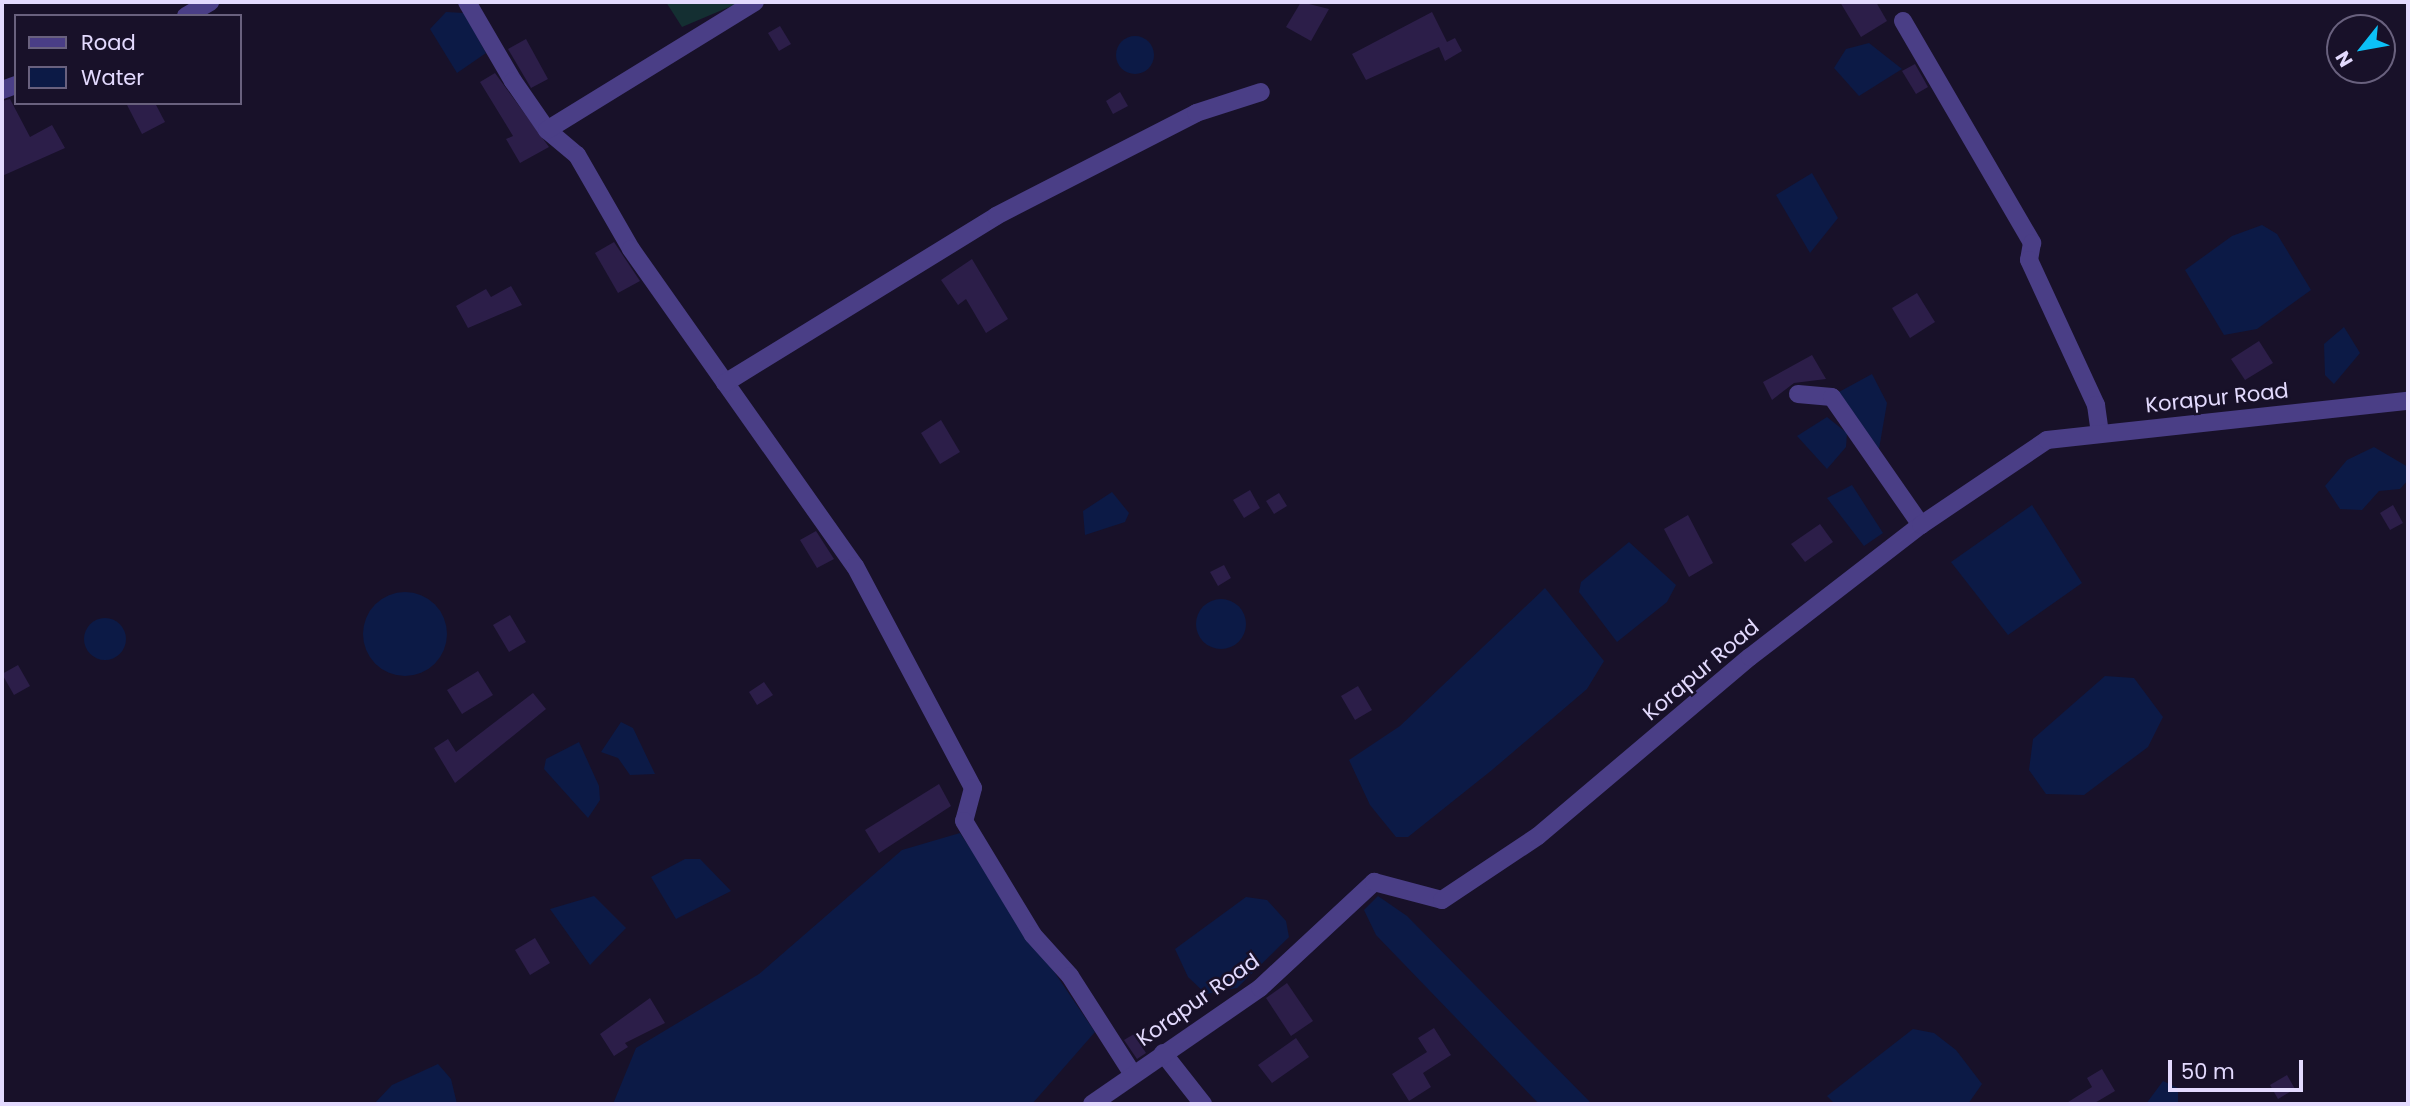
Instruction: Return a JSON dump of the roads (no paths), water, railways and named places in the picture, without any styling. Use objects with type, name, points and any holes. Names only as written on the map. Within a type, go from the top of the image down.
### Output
[{"type":"street","points":[[189,14],[210,2]]},
{"type":"street","points":[[467,2],[547,131],[577,155],[631,249],[855,566],[973,788],[964,821],[1033,934],[1070,976],[1132,1073]]},
{"type":"street","points":[[547,131],[755,2]]},
{"type":"street","points":[[1903,21],[2032,243],[2029,260],[2096,405],[2100,433]]},
{"type":"street","points":[[726,383],[996,216],[1196,113],[1261,92]]},
{"type":"street","points":[[1798,394],[1832,397],[1921,525]]},
{"type":"street","name":"Korapur Road","points":[[1092,1104],[1132,1073],[1260,988],[1374,882],[1442,900],[1538,836],[1750,657],[1921,525],[2047,440],[2408,401]]},
{"type":"street","points":[[1163,1053],[1203,1104]]},
{"type":"water","points":[[446,12],[464,13],[486,53],[457,73],[430,29]]},
{"type":"water","points":[[1135,36],[1149,41],[1154,55],[1149,69],[1135,74],[1121,69],[1116,55],[1121,41]]},
{"type":"water","points":[[1869,43],[1902,69],[1859,96],[1834,68],[1846,49]]},
{"type":"water","points":[[1812,173],[1838,218],[1810,253],[1776,195]]},
{"type":"water","points":[[2262,225],[2277,234],[2311,290],[2257,329],[2224,335],[2185,270],[2232,236]]},
{"type":"water","points":[[2344,327],[2360,353],[2334,384],[2325,375],[2324,344]]},
{"type":"water","points":[[1872,374],[1887,403],[1879,449],[1839,392]]},
{"type":"water","points":[[1827,417],[1847,433],[1846,447],[1827,469],[1797,436]]},
{"type":"water","points":[[2374,447],[2408,467],[2408,480],[2400,489],[2379,491],[2362,510],[2340,509],[2325,486],[2347,460]]},
{"type":"water","points":[[1852,485],[1883,533],[1864,546],[1827,498]]},
{"type":"water","points":[[1112,492],[1129,513],[1125,522],[1085,535],[1083,511]]},
{"type":"water","points":[[2032,505],[2082,583],[2008,635],[1951,562]]},
{"type":"water","points":[[1629,542],[1676,585],[1667,602],[1617,642],[1579,592],[1581,582]]},
{"type":"water","points":[[1545,588],[1604,661],[1587,689],[1492,770],[1408,837],[1396,837],[1370,805],[1349,760],[1400,726]]},
{"type":"water","points":[[405,592],[421,595],[435,604],[444,618],[447,634],[444,650],[435,664],[421,673],[405,676],[389,673],[375,664],[366,650],[363,634],[366,618],[375,604],[389,595]]},
{"type":"water","points":[[1221,599],[1239,606],[1246,624],[1239,642],[1221,649],[1203,642],[1196,624],[1203,606]]},
{"type":"water","points":[[105,618],[120,624],[126,639],[120,654],[105,660],[90,654],[84,639],[90,624]]},
{"type":"water","points":[[2105,676],[2134,678],[2163,717],[2148,747],[2084,795],[2046,794],[2029,770],[2033,739]]},
{"type":"water","points":[[621,722],[633,728],[655,774],[630,775],[618,758],[601,752]]},
{"type":"water","points":[[579,742],[599,786],[600,800],[588,818],[544,769],[546,759]]},
{"type":"water","points":[[960,833],[1095,1032],[1032,1104],[613,1104],[636,1048],[759,974],[902,850]]},
{"type":"water","points":[[685,859],[700,859],[731,891],[676,919],[651,877]]},
{"type":"water","points":[[594,896],[626,928],[590,965],[550,909]]},
{"type":"water","points":[[1378,896],[1407,916],[1592,1104],[1539,1104],[1376,935],[1364,910]]},
{"type":"water","points":[[1246,897],[1267,900],[1286,921],[1289,937],[1237,988],[1206,994],[1188,977],[1175,949]]},
{"type":"water","points":[[1913,1029],[1934,1033],[1956,1050],[1982,1084],[1968,1104],[1835,1104],[1827,1096]]},
{"type":"water","points":[[438,1064],[451,1079],[457,1104],[374,1104],[392,1085]]},
{"type":"water","points":[[2163,1081],[2178,1088],[2178,1104],[2146,1104]]}]
